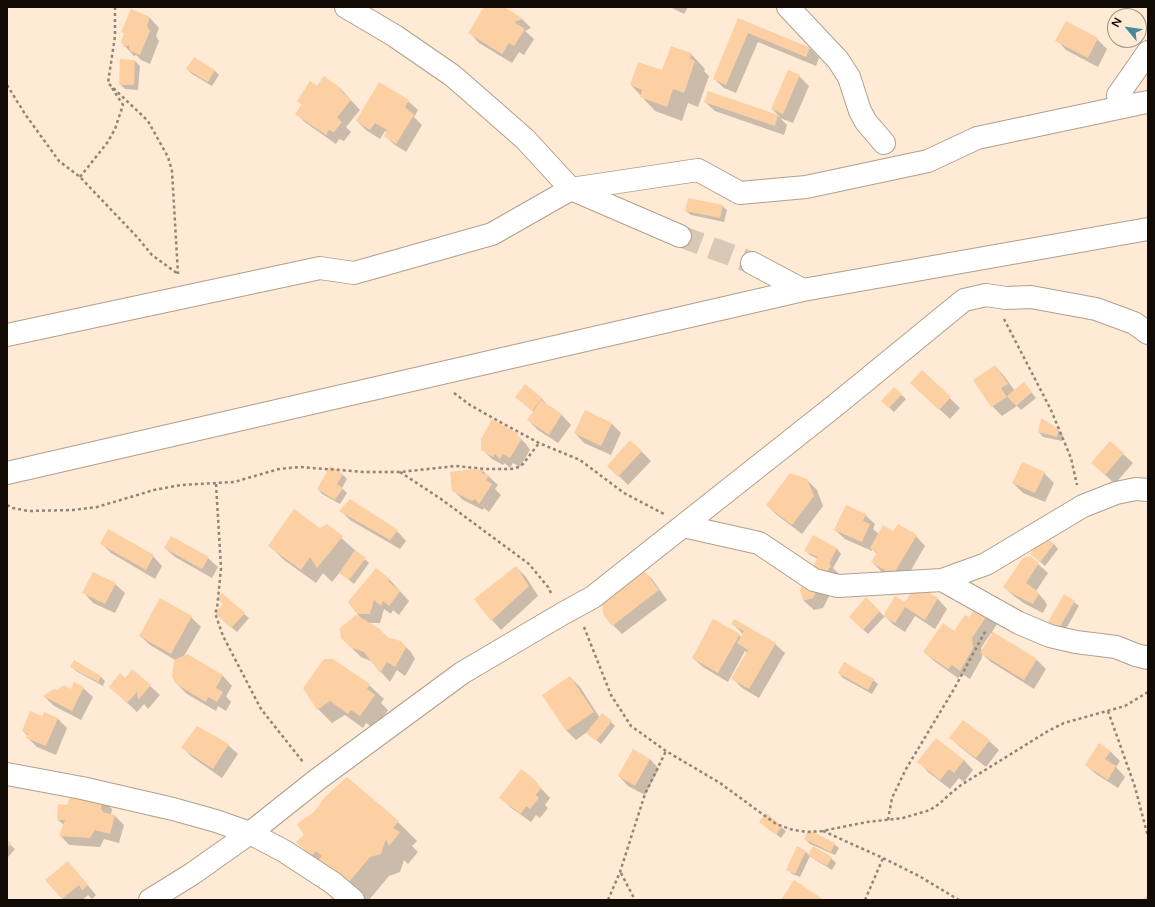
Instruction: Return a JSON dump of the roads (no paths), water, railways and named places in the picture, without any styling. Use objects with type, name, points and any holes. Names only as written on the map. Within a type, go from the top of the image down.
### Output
[{"type":"street","points":[[346,7],[395,36],[452,76],[525,139],[571,189],[680,236]]},
{"type":"street","points":[[788,7],[838,60],[849,77],[860,111],[866,122],[884,143]]},
{"type":"street","points":[[1118,95],[1148,52]]},
{"type":"street","points":[[7,335],[320,268],[354,273],[492,234],[571,189],[698,170],[740,193],[806,187],[928,161],[977,138],[1148,102]]},
{"type":"street","points":[[7,472],[803,290],[1148,229]]},
{"type":"street","points":[[752,263],[803,290]]},
{"type":"street","points":[[150,900],[192,874],[250,833],[318,780],[462,673],[593,597],[843,399],[964,300],[986,295],[1006,298],[1031,297],[1096,309],[1134,323],[1148,333]]},
{"type":"street","points":[[683,526],[759,543],[814,580],[838,586],[942,580],[986,564],[1083,506],[1116,493],[1136,489],[1148,490]]},
{"type":"street","points":[[942,580],[997,611],[1050,636],[1076,642],[1116,647],[1148,658]]},
{"type":"street","points":[[7,774],[82,788],[173,809],[216,821],[250,833],[284,851],[333,883],[353,900]]},
{"type":"tunnel","points":[[680,236],[752,263]]}]
